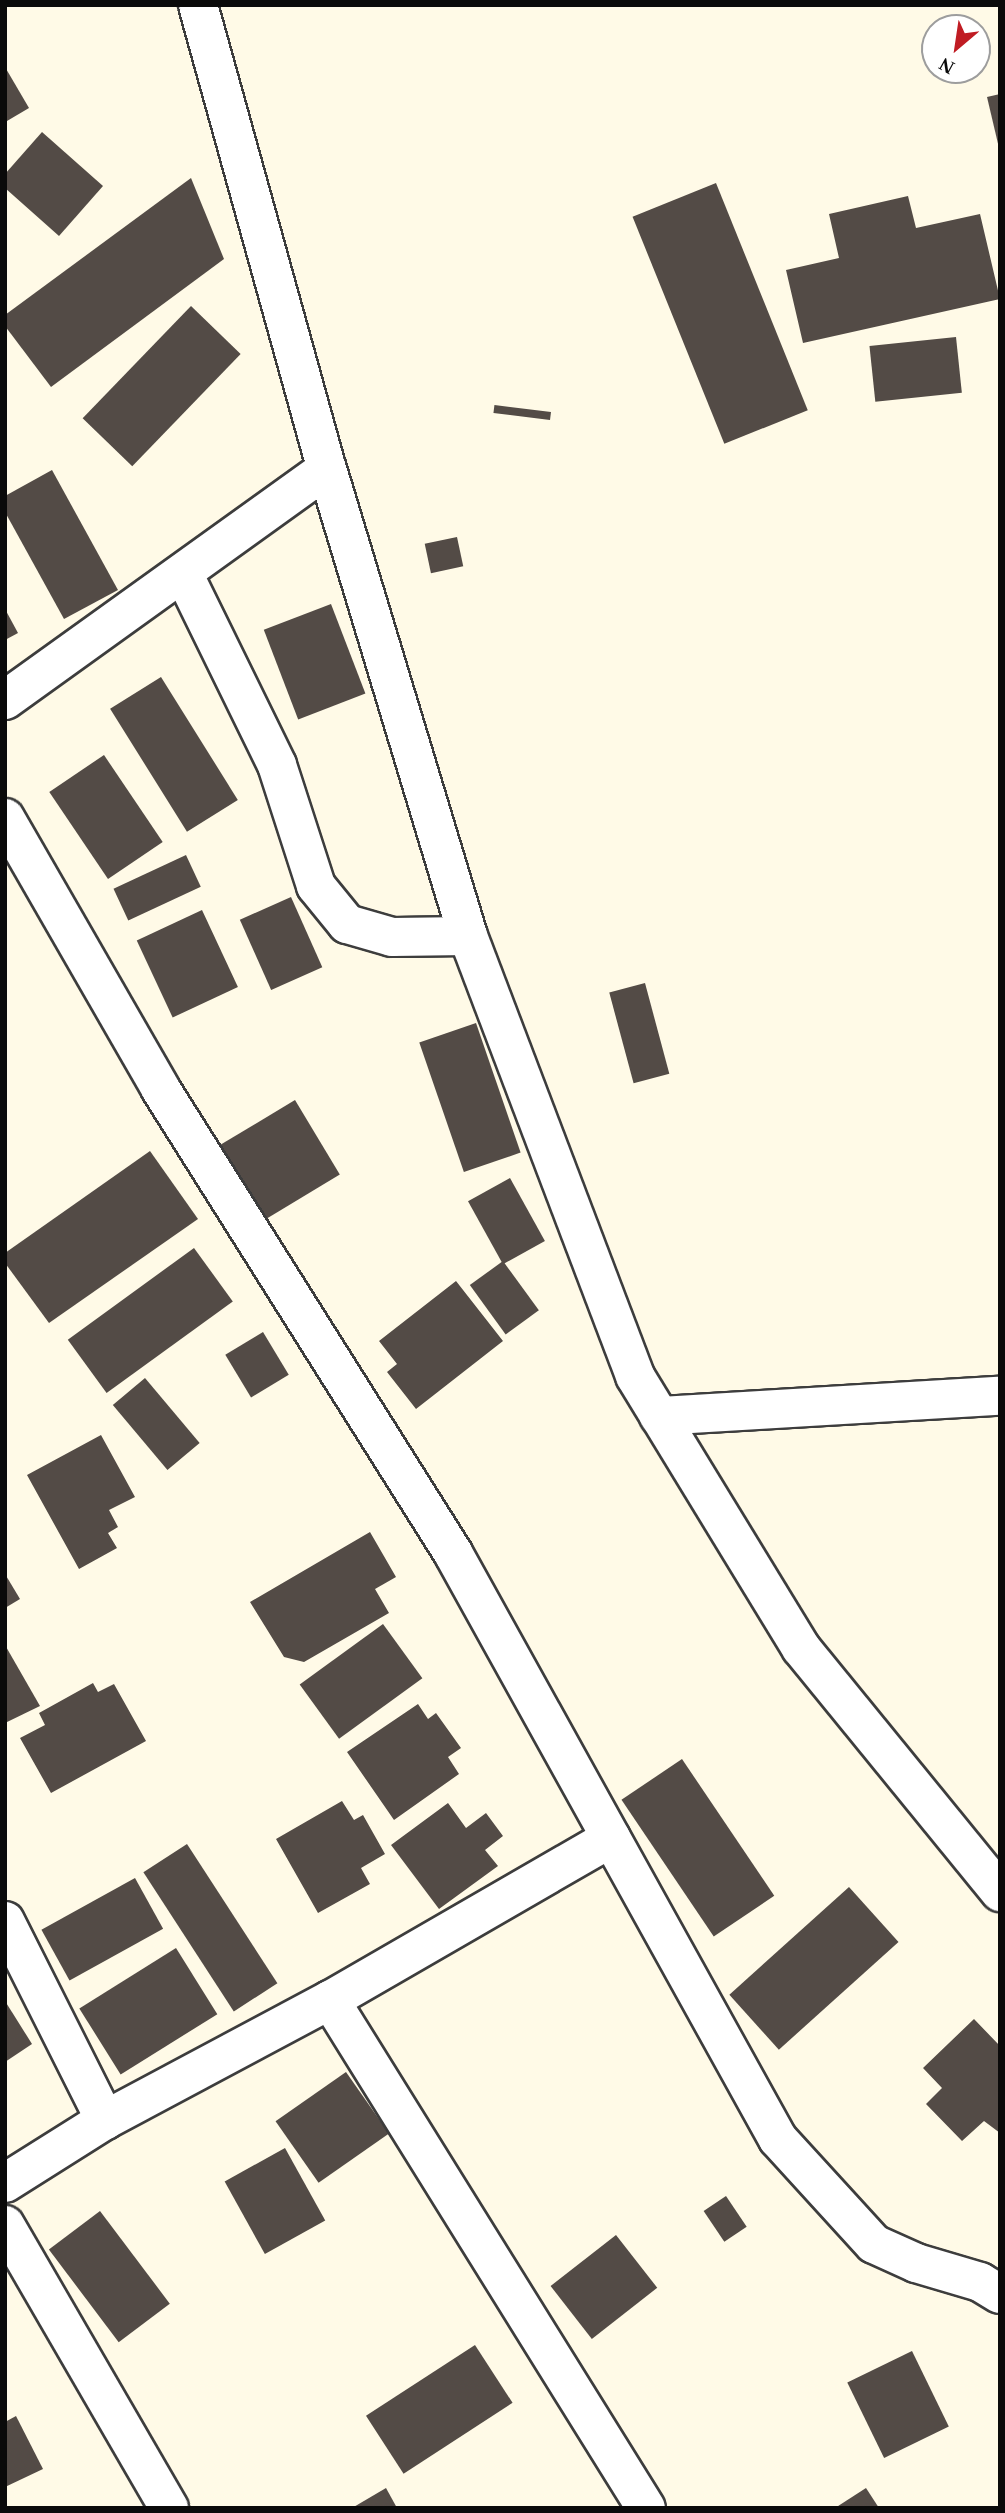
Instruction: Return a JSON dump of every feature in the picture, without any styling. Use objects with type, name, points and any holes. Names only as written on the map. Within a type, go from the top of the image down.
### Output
[{"type":"street","points":[[198,5],[327,469],[468,936],[635,1376],[801,1648],[1000,1892]]},
{"type":"street","points":[[5,701],[327,469]]},
{"type":"street","points":[[183,573],[277,765],[316,886],[347,924],[392,937],[468,936]]},
{"type":"street","points":[[5,818],[160,1088],[453,1553],[778,2139],[840,2213],[874,2244],[916,2263],[980,2282],[1000,2294]]},
{"type":"street","points":[[659,1416],[1000,1396]]},
{"type":"street","points":[[5,2183],[105,2120],[330,2000],[611,1838]]},
{"type":"street","points":[[5,1921],[105,2120]]},
{"type":"street","points":[[330,2000],[646,2508]]},
{"type":"street","points":[[5,2225],[169,2508]]},
{"type":"building","points":[[5,67],[29,108],[7,121],[5,119]]},
{"type":"building","points":[[1000,94],[1000,148],[999,148],[987,97]]},
{"type":"building","points":[[42,132],[103,186],[59,236],[5,188],[5,174]]},
{"type":"building","points":[[191,178],[224,259],[51,387],[5,326],[5,315]]},
{"type":"building","points":[[716,183],[808,410],[724,444],[633,217]]},
{"type":"building","points":[[908,196],[916,228],[980,214],[1000,299],[803,343],[786,270],[839,258],[829,214]]},
{"type":"building","points":[[191,306],[241,354],[132,466],[83,418]]},
{"type":"building","points":[[956,337],[962,393],[875,402],[869,346]]},
{"type":"building","points":[[494,405],[551,412],[550,420],[493,413]]},
{"type":"building","points":[[52,470],[118,590],[64,619],[5,512],[5,496]]},
{"type":"building","points":[[457,537],[463,566],[431,573],[425,544]]},
{"type":"building","points":[[331,604],[365,694],[298,719],[264,630]]},
{"type":"building","points":[[5,609],[18,633],[5,640]]},
{"type":"building","points":[[161,677],[238,800],[187,832],[110,709]]},
{"type":"building","points":[[104,755],[163,842],[108,879],[49,792]]},
{"type":"building","points":[[186,855],[201,887],[128,921],[113,889]]},
{"type":"building","points":[[291,897],[322,967],[271,990],[240,920]]},
{"type":"building","points":[[202,910],[238,987],[173,1017],[137,940]]},
{"type":"building","points":[[645,983],[669,1074],[634,1083],[609,993]]},
{"type":"building","points":[[476,1023],[521,1153],[464,1172],[419,1043]]},
{"type":"building","points":[[295,1100],[340,1175],[265,1219],[220,1145]]},
{"type":"building","points":[[150,1151],[198,1219],[49,1323],[5,1263],[5,1253]]},
{"type":"building","points":[[510,1178],[545,1241],[503,1264],[468,1201]]},
{"type":"building","points":[[194,1248],[233,1301],[107,1393],[68,1340]]},
{"type":"building","points":[[503,1261],[539,1310],[506,1334],[470,1285]]},
{"type":"building","points":[[456,1281],[503,1341],[416,1409],[387,1372],[397,1364],[379,1341]]},
{"type":"building","points":[[263,1332],[289,1375],[251,1398],[225,1355]]},
{"type":"building","points":[[145,1378],[200,1443],[167,1470],[113,1405]]},
{"type":"building","points":[[101,1435],[135,1497],[109,1510],[118,1527],[108,1533],[117,1548],[79,1569],[27,1475]]},
{"type":"building","points":[[370,1532],[396,1577],[375,1589],[389,1613],[304,1662],[284,1657],[250,1602]]},
{"type":"building","points":[[5,1574],[20,1599],[5,1608]]},
{"type":"building","points":[[383,1624],[422,1678],[339,1739],[300,1685]]},
{"type":"building","points":[[5,1645],[40,1706],[5,1723]]},
{"type":"building","points":[[93,1683],[98,1692],[114,1684],[146,1741],[51,1793],[20,1738],[45,1725],[39,1713]]},
{"type":"building","points":[[418,1704],[428,1719],[436,1713],[461,1748],[448,1757],[459,1774],[394,1820],[347,1752]]},
{"type":"building","points":[[682,1759],[774,1896],[714,1937],[621,1800]]},
{"type":"building","points":[[342,1801],[354,1820],[363,1815],[385,1854],[361,1868],[370,1884],[318,1913],[276,1839]]},
{"type":"building","points":[[448,1803],[466,1828],[486,1813],[503,1836],[485,1850],[498,1866],[439,1909],[391,1845]]},
{"type":"building","points":[[187,1844],[277,1983],[234,2012],[143,1872]]},
{"type":"building","points":[[135,1878],[163,1929],[70,1981],[41,1930]]},
{"type":"building","points":[[849,1887],[899,1942],[779,2050],[729,1995]]},
{"type":"building","points":[[176,1948],[217,2014],[121,2075],[79,2008]]},
{"type":"building","points":[[5,2001],[32,2044],[5,2062]]},
{"type":"building","points":[[974,2019],[1000,2046],[1000,2133],[984,2121],[962,2141],[926,2104],[942,2088],[923,2068]]},
{"type":"building","points":[[346,2072],[389,2133],[319,2183],[276,2121]]},
{"type":"building","points":[[285,2148],[325,2221],[265,2254],[225,2181]]},
{"type":"building","points":[[726,2196],[747,2227],[724,2242],[704,2211]]},
{"type":"building","points":[[100,2211],[170,2304],[119,2342],[49,2250]]},
{"type":"building","points":[[616,2235],[657,2288],[592,2339],[551,2286]]},
{"type":"building","points":[[475,2345],[513,2403],[404,2474],[366,2416]]},
{"type":"building","points":[[912,2351],[949,2426],[884,2458],[847,2383]]},
{"type":"building","points":[[16,2416],[43,2469],[5,2487],[5,2422]]},
{"type":"building","points":[[386,2488],[397,2508],[352,2508]]},
{"type":"building","points":[[866,2488],[879,2508],[835,2508]]}]
